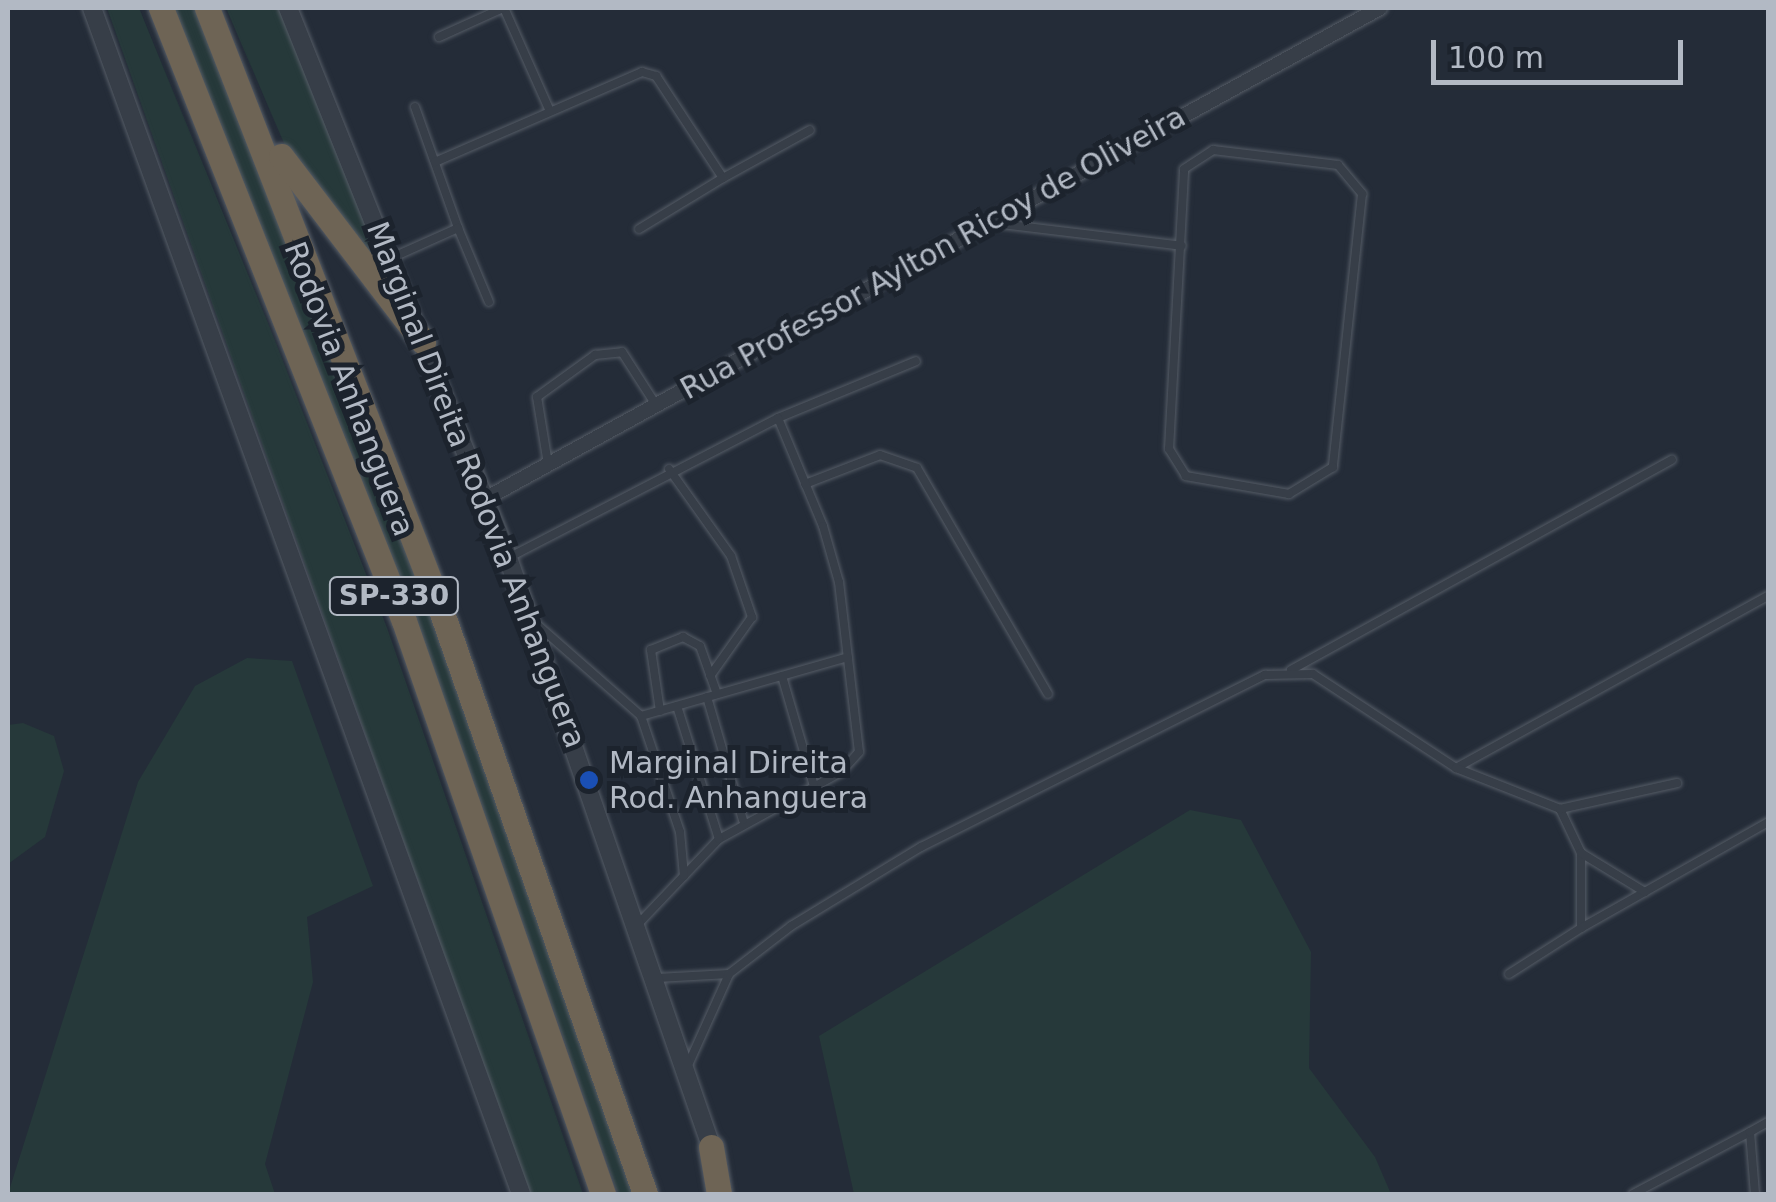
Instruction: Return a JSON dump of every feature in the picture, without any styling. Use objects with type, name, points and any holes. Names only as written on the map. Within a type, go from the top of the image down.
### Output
[{"type":"highway","name":"Rodovia Anhanguera","points":[[161,8],[404,621],[603,1194]]},
{"type":"highway","name":"Rodovia Anhanguera","points":[[212,19],[441,610],[646,1194]]},
{"type":"highway","points":[[212,19],[292,178],[423,342]]},
{"type":"highway","points":[[711,1147],[718,1194]]},
{"type":"street","points":[[92,8],[520,1194]]},
{"type":"street","name":"Marginal Direita Rodovia Anhanguera","points":[[288,8],[531,619],[728,1194]]},
{"type":"street","name":"Rua Professor Aylton Ricoy de Oliveira","points":[[486,499],[1380,8]]},
{"type":"lane","points":[[440,37],[503,8],[549,110]]},
{"type":"lane","points":[[435,162],[624,74],[656,76],[723,178]]},
{"type":"lane","points":[[416,107],[458,228],[489,302]]},
{"type":"lane","points":[[639,229],[810,130]]},
{"type":"lane","points":[[1214,150],[1302,160],[1354,176],[1362,194],[1333,467],[1316,485],[1289,494],[1176,466],[1169,450],[1182,246],[1184,168],[1195,156],[1214,150]]},
{"type":"lane","points":[[989,222],[1182,246]]},
{"type":"lane","points":[[390,259],[458,228]]},
{"type":"lane","points":[[548,464],[537,396],[595,355],[622,352],[656,405]]},
{"type":"lane","points":[[508,558],[669,469],[778,418],[916,362]]},
{"type":"lane","points":[[638,924],[719,838],[743,820],[814,786],[859,752],[839,582],[778,418]]},
{"type":"lane","points":[[805,484],[880,454],[917,468],[1048,694]]},
{"type":"lane","points":[[657,978],[729,974],[921,847],[1291,670],[1672,460]]},
{"type":"lane","points":[[669,469],[731,556],[752,617],[710,676]]},
{"type":"lane","points":[[1456,768],[1768,596]]},
{"type":"lane","points":[[531,619],[641,716],[680,832],[684,876]]},
{"type":"lane","points":[[660,711],[651,650],[695,638],[710,676],[743,820]]},
{"type":"lane","points":[[641,716],[848,657]]},
{"type":"lane","points":[[1291,670],[1313,674],[1456,768],[1560,810],[1677,782]]},
{"type":"lane","points":[[782,676],[814,786]]},
{"type":"lane","points":[[677,706],[719,838]]},
{"type":"lane","points":[[1560,810],[1582,853],[1581,928]]},
{"type":"lane","points":[[1509,974],[1581,928],[1768,822]]},
{"type":"lane","points":[[1582,853],[1645,892]]},
{"type":"lane","points":[[687,1070],[729,974]]},
{"type":"lane","points":[[1632,1194],[1768,1122]]},
{"type":"lane","points":[[1750,1132],[1755,1194]]},
{"type":"shaded area","points":[[107,8],[139,8],[272,333],[387,628],[583,1194],[529,1194]]},
{"type":"shaded area","points":[[173,8],[195,8],[399,523],[634,1194],[618,1194],[433,666]]},
{"type":"shaded area","points":[[226,8],[280,8],[392,284],[293,164]]},
{"type":"shaded area","points":[[247,658],[292,661],[373,886],[307,917],[313,982],[265,1164],[275,1194],[8,1194],[138,782],[195,686]]},
{"type":"shaded area","points":[[23,723],[54,736],[64,771],[45,837],[8,864],[8,725]]},
{"type":"shaded area","points":[[1190,810],[1241,820],[1311,952],[1309,1068],[1375,1157],[1391,1194],[854,1194],[819,1036]]},
{"type":"place","name":"Marginal Direita Rod. Anhanguera","points":[[589,780]]}]
